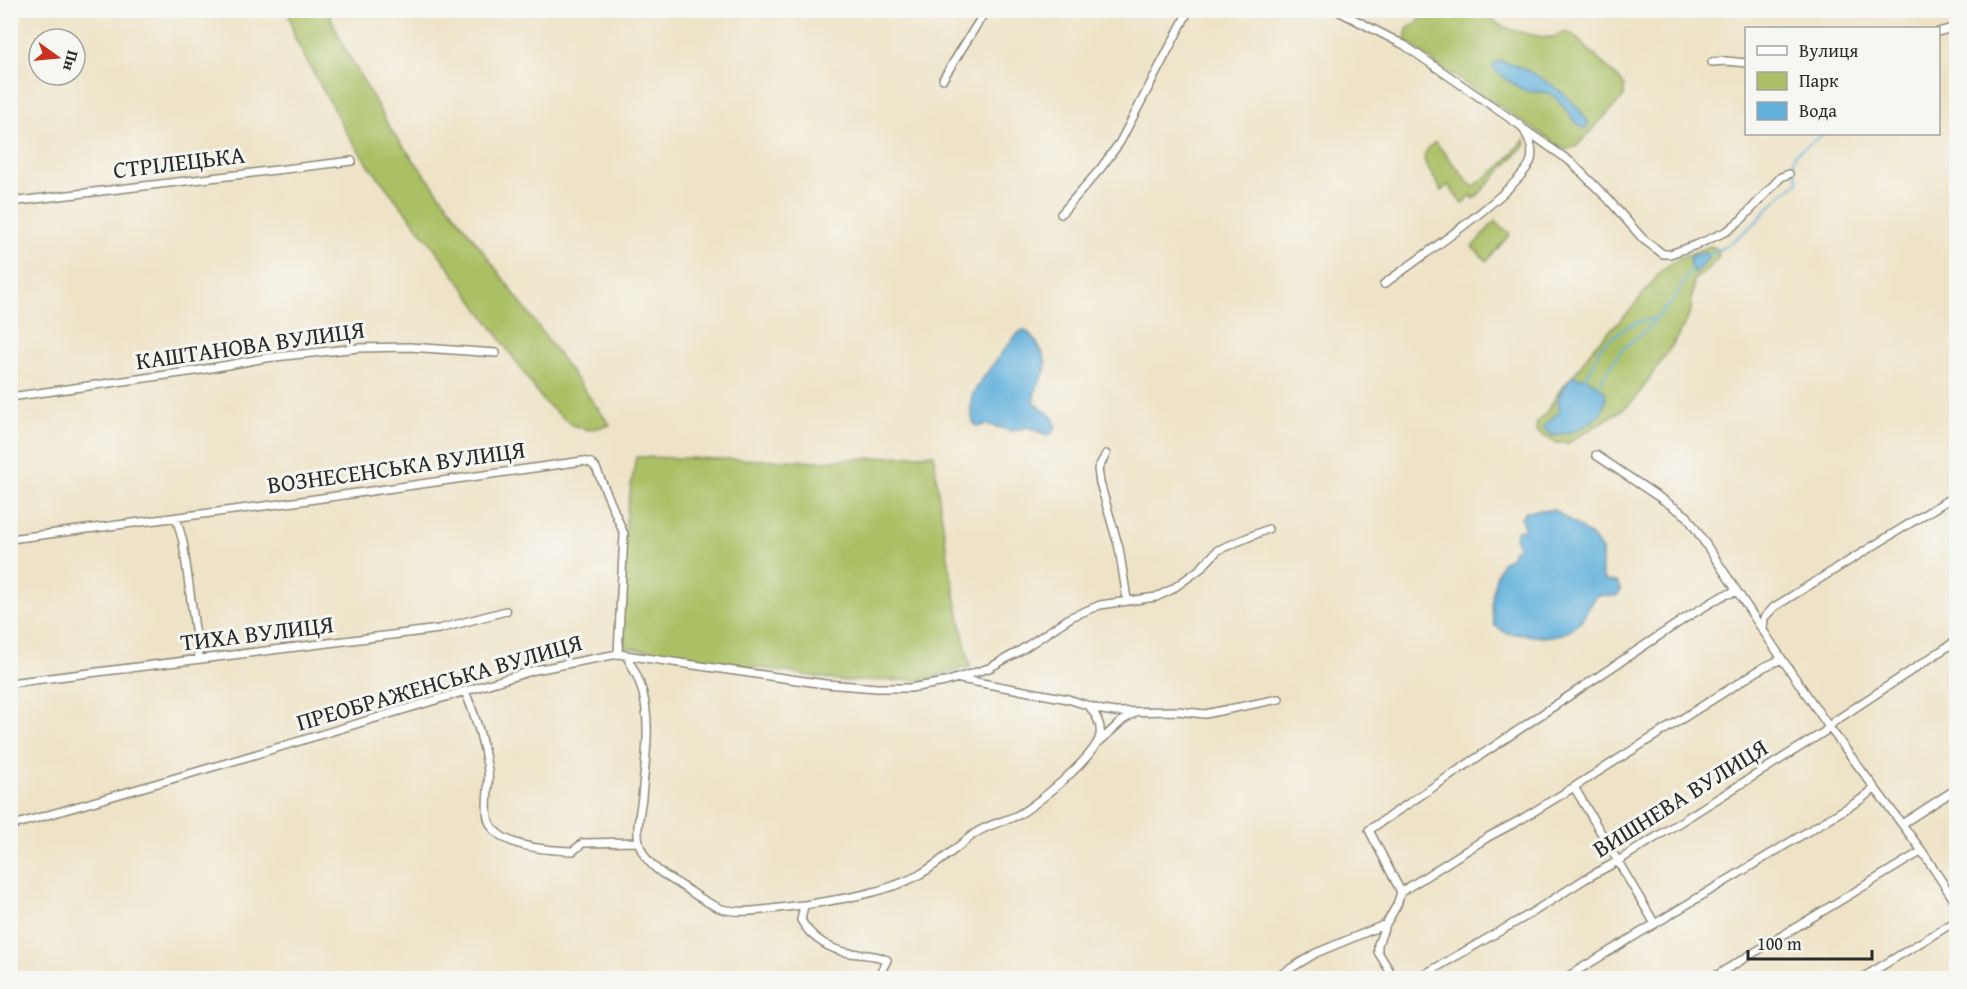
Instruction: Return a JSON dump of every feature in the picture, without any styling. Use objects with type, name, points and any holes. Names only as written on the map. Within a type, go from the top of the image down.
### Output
[{"type":"street","points":[[943,79],[986,10]]},
{"type":"street","points":[[1061,213],[1101,168],[1120,142],[1189,10]]},
{"type":"street","points":[[1336,10],[1404,45],[1560,153],[1577,167],[1643,239],[1663,254],[1670,254],[1704,243],[1727,231],[1742,219],[1781,177],[1790,174]]},
{"type":"street","points":[[1940,31],[1956,27]]},
{"type":"street","points":[[1712,62],[1745,63]]},
{"type":"street","points":[[1384,284],[1490,205],[1526,169],[1530,162],[1531,145],[1521,126]]},
{"type":"street","name":"СТРІЛЕЦЬКА","points":[[10,201],[352,161]]},
{"type":"street","name":"КАШТАНОВА ВУЛИЦЯ","points":[[10,397],[243,362],[358,348],[409,347],[496,353]]},
{"type":"street","points":[[1106,454],[1098,469],[1100,483],[1119,548],[1127,599]]},
{"type":"street","points":[[1596,455],[1687,516],[1829,727],[1922,851],[1956,903]]},
{"type":"street","name":"ВОЗНЕСЕНСЬКА ВУЛИЦЯ","points":[[10,539],[583,461],[591,463],[596,468],[624,534],[622,655]]},
{"type":"street","points":[[1763,632],[1764,618],[1774,607],[1956,495]]},
{"type":"street","points":[[176,517],[183,542],[199,658]]},
{"type":"street","name":"ПРЕОБРАЖЕНСЬКА ВУЛИЦЯ","points":[[10,826],[535,670],[622,655],[825,684],[877,688],[910,688],[958,678],[989,668],[1071,617],[1100,605],[1127,599],[1156,597],[1171,590],[1200,569],[1218,550],[1268,529]]},
{"type":"street","points":[[1401,892],[1369,830],[1684,619],[1724,595],[1736,591]]},
{"type":"street","name":"ТИХА ВУЛИЦЯ","points":[[10,683],[439,629],[506,610]]},
{"type":"street","name":"ВИШНЕВА ВУЛИЦЯ","points":[[1418,978],[1618,861],[1829,727],[1956,641]]},
{"type":"street","points":[[622,655],[641,686],[645,705],[646,753],[639,824],[639,842],[642,852],[651,864],[665,876],[709,903],[724,909],[762,910],[804,906],[872,892],[921,873],[987,826],[1017,816],[1030,807],[1089,755],[1098,742],[1136,712]]},
{"type":"street","points":[[1394,978],[1378,952],[1378,944],[1401,892],[1488,837],[1574,787],[1764,667],[1782,659]]},
{"type":"street","name":"ПРЕОБРАЖЕНСЬКА ВУЛИЦЯ","points":[[958,678],[1068,699],[1115,712],[1177,711],[1205,714],[1279,699]]},
{"type":"street","points":[[465,691],[483,744],[488,773],[487,815],[490,825],[500,834],[531,848],[548,850],[573,851],[583,843],[639,842]]},
{"type":"street","points":[[1089,706],[1099,722],[1101,732],[1098,742]]},
{"type":"street","points":[[1574,787],[1655,924]]},
{"type":"street","points":[[1565,978],[1850,806],[1875,788]]},
{"type":"street","points":[[1902,824],[1956,789]]},
{"type":"street","points":[[1712,978],[1922,851]]},
{"type":"street","points":[[804,906],[801,920],[805,928],[824,944],[851,953],[878,955],[887,960],[878,978]]},
{"type":"street","points":[[1862,978],[1956,921]]},
{"type":"street","points":[[1275,978],[1316,953],[1386,924]]},
{"type":"green space","points":[[288,11],[328,11],[344,47],[393,133],[480,247],[610,425],[588,430],[572,425],[544,402],[440,255],[370,167],[346,132],[295,39]]},
{"type":"green space","points":[[1477,11],[1486,14],[1504,27],[1528,34],[1543,37],[1563,33],[1573,35],[1622,82],[1624,96],[1577,146],[1566,150],[1436,64],[1405,40],[1407,29],[1423,18]]},
{"type":"green space","points":[[1525,139],[1526,144],[1474,199],[1471,195],[1462,204],[1448,185],[1441,191],[1425,161],[1428,149],[1435,142],[1473,187],[1503,164]]},
{"type":"green space","points":[[1495,221],[1510,234],[1487,261],[1472,247]]},
{"type":"green space","points":[[1710,246],[1716,248],[1719,255],[1704,273],[1694,280],[1691,310],[1684,325],[1636,398],[1622,410],[1568,443],[1555,443],[1536,431],[1537,422],[1595,345],[1628,313],[1662,270],[1679,258]]},
{"type":"green space","points":[[934,454],[940,508],[970,667],[923,680],[843,681],[618,646],[627,510],[636,457],[820,461]]},
{"type":"water","points":[[1501,61],[1538,76],[1562,93],[1573,102],[1588,123],[1587,127],[1582,128],[1550,94],[1524,90],[1503,77],[1493,67]]},
{"type":"water","points":[[1703,252],[1708,258],[1695,274],[1690,266],[1690,257]]},
{"type":"water","points":[[1023,330],[1034,339],[1045,359],[1045,368],[1034,398],[1037,405],[1055,422],[1056,427],[1051,434],[1047,435],[1028,427],[1012,431],[986,424],[979,427],[974,424],[972,417],[971,404],[975,391],[1004,350]]},
{"type":"water","points":[[1573,376],[1588,379],[1605,391],[1602,410],[1597,417],[1580,428],[1552,436],[1543,427],[1560,411],[1559,396]]},
{"type":"water","points":[[1554,510],[1590,535],[1602,550],[1602,576],[1606,581],[1617,582],[1621,591],[1616,596],[1597,595],[1580,622],[1560,635],[1543,637],[1506,633],[1494,625],[1492,600],[1496,577],[1502,562],[1512,557],[1513,551],[1518,547],[1515,536],[1518,530],[1524,527],[1521,518],[1527,511]]},
{"type":"waterway","points":[[1707,256],[1729,244],[1754,224],[1782,194],[1798,183],[1792,166],[1795,154],[1823,135]]},
{"type":"waterway","points":[[1584,379],[1592,368],[1600,347],[1637,322],[1655,319],[1672,302],[1691,269]]},
{"type":"waterway","points":[[1598,386],[1621,350],[1648,328],[1655,319]]}]
